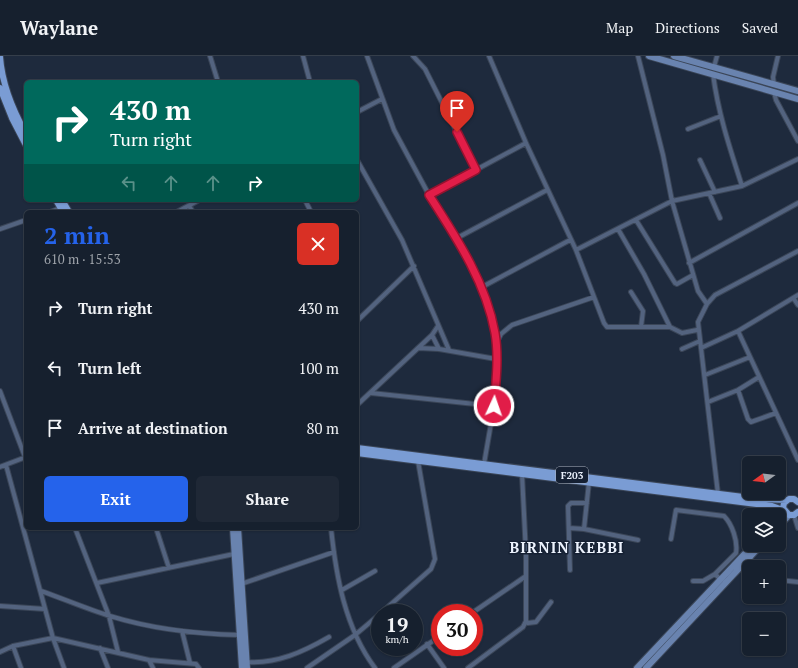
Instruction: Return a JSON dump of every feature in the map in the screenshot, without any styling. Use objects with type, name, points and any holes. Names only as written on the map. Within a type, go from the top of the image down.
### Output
[{"type":"main road","points":[[649,56],[774,84],[798,91]]},
{"type":"main road","points":[[674,56],[713,71],[798,99]]},
{"type":"main road","points":[[0,57],[1,71],[8,94],[24,130]]},
{"type":"main road","points":[[0,88],[12,118],[24,141]]},
{"type":"main road","name":"F203","points":[[359,448],[718,494],[770,500],[787,500]]},
{"type":"main road","name":"F203","points":[[359,453],[772,506],[792,513]]},
{"type":"main road","points":[[792,513],[784,503],[787,500],[797,499]]},
{"type":"main road","points":[[233,530],[242,668]]},
{"type":"main road","points":[[238,530],[247,665]]},
{"type":"main road","points":[[642,667],[723,581],[747,552]]},
{"type":"main road","points":[[723,581],[754,552]]},
{"type":"street","points":[[210,56],[217,80]]},
{"type":"street","points":[[303,56],[309,80]]},
{"type":"street","points":[[367,56],[394,130],[429,195],[456,238],[482,287],[495,332],[496,359],[494,406],[484,464]]},
{"type":"street","points":[[413,56],[425,68],[476,170]]},
{"type":"street","points":[[489,56],[547,190],[576,250],[594,297],[608,327],[670,327],[682,333],[697,330]]},
{"type":"street","points":[[638,56],[664,155],[672,201],[689,263],[698,291],[707,304]]},
{"type":"street","points":[[717,56],[713,71],[721,116],[742,186]]},
{"type":"street","points":[[778,56],[773,77],[774,92],[776,100],[798,141]]},
{"type":"street","points":[[359,111],[382,99]]},
{"type":"street","points":[[688,130],[721,116]]},
{"type":"street","points":[[429,195],[526,143]]},
{"type":"street","points":[[576,250],[672,201],[742,186],[798,159]]},
{"type":"street","points":[[700,160],[715,192]]},
{"type":"street","points":[[359,163],[390,215],[414,266],[449,350]]},
{"type":"street","points":[[456,238],[547,190]]},
{"type":"street","points":[[709,193],[720,218]]},
{"type":"street","points":[[181,210],[196,202]]},
{"type":"street","points":[[689,263],[798,203]]},
{"type":"street","points":[[189,206],[192,210]]},
{"type":"street","points":[[636,220],[675,283],[677,284],[693,275]]},
{"type":"street","points":[[0,229],[24,221]]},
{"type":"street","points":[[618,229],[644,274],[670,327]]},
{"type":"street","points":[[482,287],[570,240]]},
{"type":"street","points":[[718,494],[705,375],[697,330],[698,322],[707,304],[715,295],[798,251]]},
{"type":"street","points":[[359,319],[414,266]]},
{"type":"street","points":[[631,292],[643,311],[641,327]]},
{"type":"street","points":[[701,348],[738,331],[794,299],[798,295]]},
{"type":"street","points":[[496,344],[501,334],[512,325],[594,297]]},
{"type":"street","points":[[794,299],[798,305]]},
{"type":"street","points":[[359,403],[432,335],[438,326]]},
{"type":"street","points":[[738,331],[798,460]]},
{"type":"street","points":[[432,335],[439,349]]},
{"type":"street","points":[[682,349],[700,341]]},
{"type":"street","points":[[418,348],[449,350],[496,359]]},
{"type":"street","points":[[705,375],[750,357]]},
{"type":"street","points":[[708,402],[738,390],[759,377]]},
{"type":"street","points":[[738,390],[748,419],[751,422],[776,413]]},
{"type":"street","points":[[0,391],[24,452]]},
{"type":"street","points":[[371,393],[494,406]]},
{"type":"street","points":[[0,467],[24,458]]},
{"type":"street","points":[[391,604],[431,570],[434,565],[435,559],[418,461]]},
{"type":"street","points":[[6,465],[24,530]]},
{"type":"street","points":[[468,668],[523,627],[526,621],[526,554],[522,474]]},
{"type":"street","points":[[584,530],[589,482]]},
{"type":"street","points":[[570,570],[569,504],[587,503]]},
{"type":"street","points":[[671,539],[676,510],[724,516],[731,527],[736,553],[715,574],[703,581],[692,581]]},
{"type":"street","points":[[792,513],[798,528]]},
{"type":"street","points":[[569,528],[638,540]]},
{"type":"street","points":[[24,530],[53,638],[64,668]]},
{"type":"street","points":[[75,530],[109,616],[118,652]]},
{"type":"street","points":[[157,530],[169,568]]},
{"type":"street","points":[[331,530],[334,552],[349,622],[367,657],[375,668]]},
{"type":"street","points":[[241,584],[334,552]]},
{"type":"street","points":[[97,583],[234,554]]},
{"type":"street","points":[[342,590],[375,570]]},
{"type":"street","points":[[715,574],[723,581]]},
{"type":"street","points":[[483,605],[526,576]]},
{"type":"street","points":[[786,581],[798,582]]},
{"type":"street","points":[[41,591],[109,616],[166,629],[239,635]]},
{"type":"street","points":[[526,621],[528,623],[536,622],[551,602]]},
{"type":"street","points":[[0,606],[45,609]]},
{"type":"street","points":[[307,668],[313,666],[355,635],[371,621]]},
{"type":"street","points":[[182,631],[190,663]]},
{"type":"street","points":[[247,665],[292,656],[329,636]]},
{"type":"street","points":[[0,652],[13,646],[53,638],[149,660],[196,664],[200,668]]},
{"type":"street","points":[[394,668],[431,642]]},
{"type":"street","points":[[427,644],[444,668]]},
{"type":"street","points":[[13,646],[20,668]]},
{"type":"street","points":[[100,648],[108,668]]},
{"type":"street","points":[[149,660],[153,668]]},
{"type":"district","name":"BIRNIN KEBBI","points":[[567,547]]},
{"type":"route","points":[[457,132],[476,170],[429,195],[456,238],[482,287],[495,332],[496,359],[494,406]]}]
